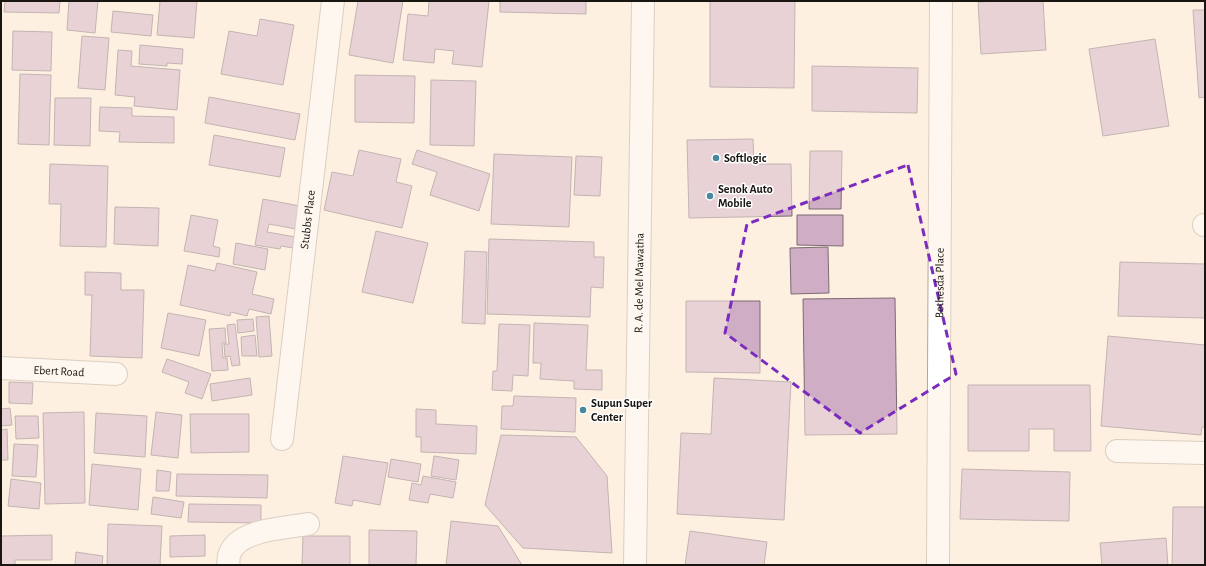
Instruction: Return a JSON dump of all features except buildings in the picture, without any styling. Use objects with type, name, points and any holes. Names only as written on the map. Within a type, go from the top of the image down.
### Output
[{"type":"main road","name":"Stubbs Place","points":[[282,439],[333,1]]},
{"type":"main road","name":"R. A. de Mel Mawatha","points":[[635,565],[643,1]]},
{"type":"main road","name":"Bethesda Place","points":[[938,565],[941,1]]},
{"type":"main road","name":"Ebert Road","points":[[1,368],[116,374]]},
{"type":"main road","points":[[1117,451],[1205,453]]},
{"type":"main road","points":[[228,565],[230,552],[239,541],[254,533],[308,524]]},
{"type":"highlighted area","points":[[908,165],[956,374],[860,433],[725,333],[747,224]]},
{"type":"place","name":"Softlogic","points":[[716,158]]},
{"type":"place","name":"Senok Auto Mobile","points":[[710,196]]},
{"type":"place","name":"Supun Super Center","points":[[583,410]]}]
